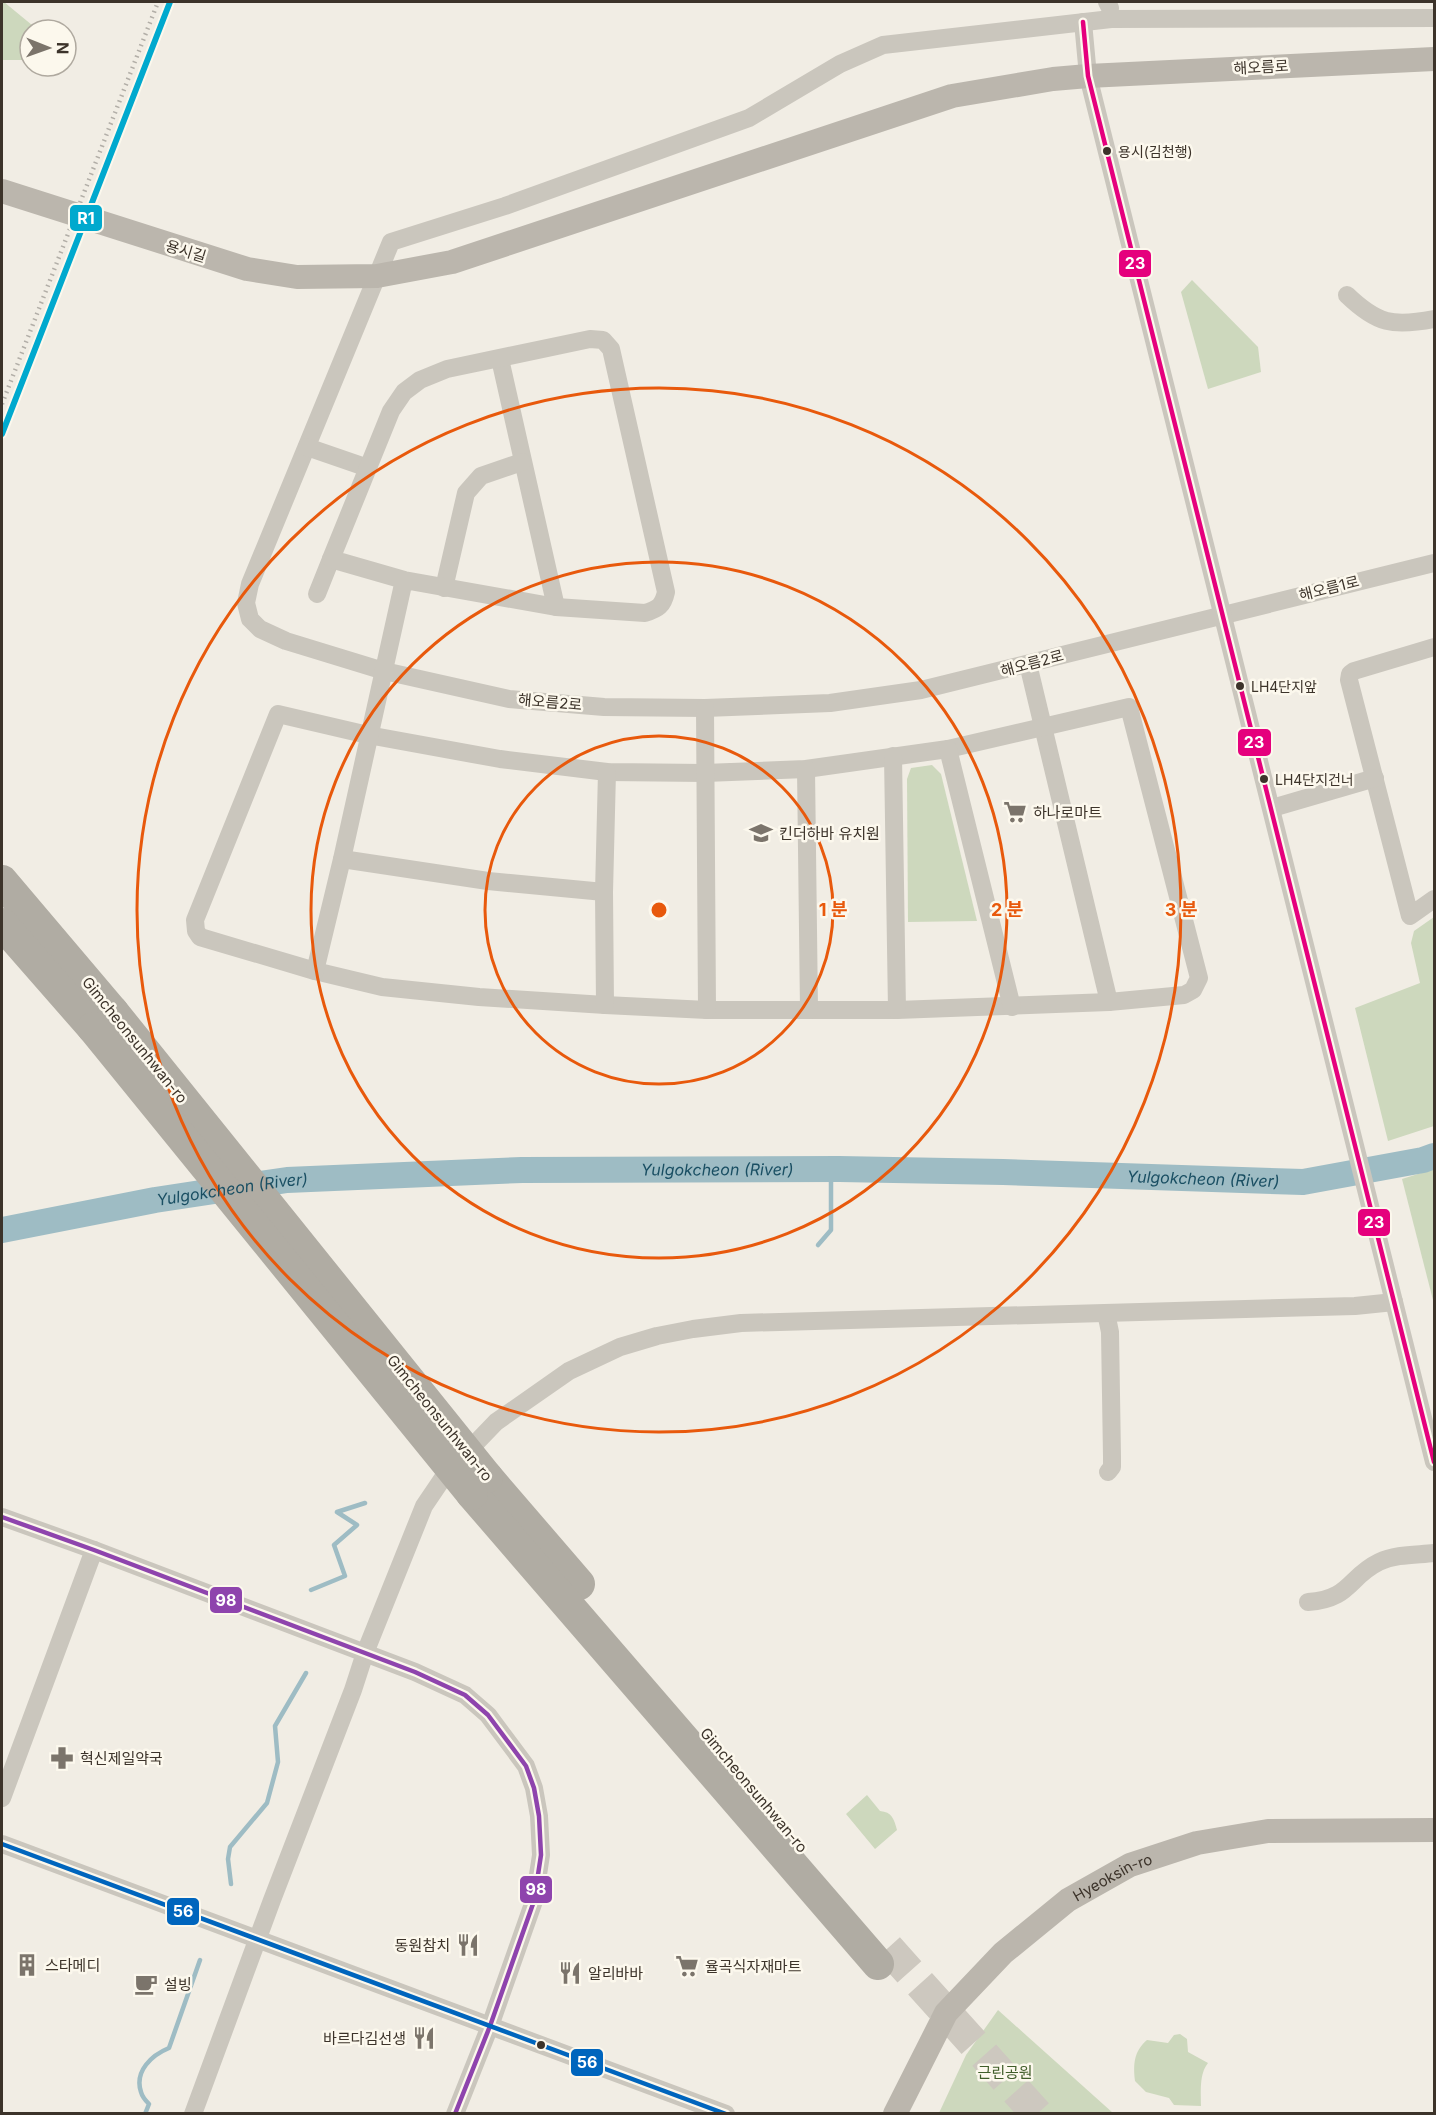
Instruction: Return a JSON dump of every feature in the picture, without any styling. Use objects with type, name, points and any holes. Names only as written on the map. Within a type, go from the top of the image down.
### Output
[{"type":"highway","name":"Gimcheonsunhwan-ro","points":[[2,880],[103,1020],[480,1485],[884,1956]]},
{"type":"highway","name":"Gimcheonsunhwan-ro","points":[[2,924],[103,1020]]},
{"type":"street","name":"해오름2로","points":[[1223,614],[921,690],[866,699],[766,707],[604,707],[509,699],[384,671],[286,641],[260,629],[250,619],[246,603],[250,584],[391,242],[505,206],[749,118],[840,64],[883,45],[1110,19],[1434,18]]},
{"type":"street","points":[[1083,22],[1088,76],[1341,1081],[1434,1462]]},
{"type":"street","name":"해오름로","points":[[377,276],[452,262],[952,96],[1088,76],[1434,58]]},
{"type":"street","name":"용시길","points":[[2,191],[247,268],[297,278],[377,276]]},
{"type":"street","points":[[1347,295],[1373,317],[1387,321],[1434,319]]},
{"type":"street","points":[[317,594],[331,559],[391,411],[404,392],[420,380],[447,369],[590,339],[603,340],[611,349],[666,592],[664,603],[656,610],[645,613],[556,607],[404,580],[331,559]]},
{"type":"street","points":[[500,359],[556,607]]},
{"type":"street","points":[[307,447],[368,468]]},
{"type":"street","points":[[444,588],[466,493],[481,476],[522,462]]},
{"type":"street","name":"해오름1로","points":[[1223,614],[1434,563]]},
{"type":"street","points":[[315,971],[404,580]]},
{"type":"street","points":[[1434,647],[1350,674],[1350,687],[1410,916],[1434,899]]},
{"type":"street","points":[[1028,664],[1109,1002]]},
{"type":"street","points":[[1129,707],[1199,978],[1193,990],[1184,995],[1109,1002],[897,1010],[707,1010],[605,1005],[479,997],[382,987],[315,971],[200,937],[196,931],[195,920],[278,714],[369,735],[500,759],[607,772],[806,769],[948,749],[1129,707]]},
{"type":"street","points":[[705,708],[707,1010]]},
{"type":"street","points":[[948,749],[1012,1007]]},
{"type":"street","points":[[893,756],[897,1010]]},
{"type":"street","points":[[806,769],[809,1010]]},
{"type":"street","points":[[605,1005],[604,892],[607,772]]},
{"type":"street","points":[[1272,808],[1375,778]]},
{"type":"street","points":[[342,859],[488,881],[604,892]]},
{"type":"street","points":[[193,2114],[272,1900],[424,1506],[445,1475],[496,1422],[529,1398],[569,1371],[620,1347],[684,1330],[741,1323],[1355,1306],[1394,1302]]},
{"type":"street","points":[[1106,1313],[1110,1332],[1112,1457],[1112,1467],[1108,1472]]},
{"type":"street","points":[[2,1517],[366,1653],[465,1695],[488,1714],[526,1766],[534,1788],[539,1816],[541,1855],[534,1901],[490,2026],[454,2114]]},
{"type":"street","points":[[2,1798],[94,1550]]},
{"type":"street","points":[[1308,1602],[1335,1597],[1380,1562],[1395,1557],[1434,1553]]},
{"type":"street","name":"Hyeoksin-ro","points":[[896,2114],[946,2013],[1003,1953],[1068,1900],[1130,1865],[1197,1843],[1268,1831],[1434,1830]]},
{"type":"street","points":[[2,1844],[726,2114]]},
{"type":"green space","points":[[2,2],[4,2],[23,18],[18,18],[18,60],[2,60]]},
{"type":"green space","points":[[1192,280],[1258,347],[1261,372],[1208,389],[1181,292]]},
{"type":"green space","points":[[932,765],[941,774],[977,921],[908,922],[907,779],[911,768]]},
{"type":"green space","points":[[1434,917],[1434,1126],[1388,1141],[1355,1008],[1420,983],[1411,943],[1414,931]]},
{"type":"green space","points":[[1434,1169],[1434,1304],[1402,1179]]},
{"type":"green space","points":[[867,1795],[880,1811],[892,1817],[897,1830],[875,1849],[846,1814]]},
{"type":"green space","name":"근린공원","points":[[998,2010],[1113,2113],[939,2113],[966,2055]]},
{"type":"green space","points":[[1180,2034],[1187,2039],[1188,2052],[1208,2063],[1202,2078],[1201,2106],[1174,2105],[1169,2098],[1146,2092],[1135,2081],[1135,2058],[1143,2044],[1147,2040],[1168,2043],[1174,2035]]},
{"type":"waterway","name":"Yulgokcheon (River)","points":[[2,1230],[155,1200],[287,1180],[522,1170],[839,1169],[1303,1182],[1434,1156]]},
{"type":"waterway","points":[[818,1245],[831,1230],[831,1169]]},
{"type":"waterway","points":[[311,1590],[345,1576],[334,1545],[357,1525],[337,1512],[365,1503]]},
{"type":"waterway","points":[[231,1884],[228,1859],[230,1847],[267,1803],[278,1762],[275,1726],[306,1673]]},
{"type":"waterway","points":[[145,2114],[149,2104],[139,2084],[142,2071],[151,2059],[169,2048],[200,1960]]},
{"type":"tunnel","points":[[888,1948],[1037,2114]]},
{"type":"railway","points":[[2,404],[158,2]]},
{"type":"transit line","name":"R1","points":[[2,434],[170,2]]},
{"type":"transit line","name":"23","points":[[1083,22],[1088,76],[1434,1462]]},
{"type":"transit line","name":"98","points":[[2,1517],[415,1672],[465,1695],[488,1715],[526,1766],[534,1788],[539,1816],[541,1855],[534,1901],[490,2026],[455,2114]]},
{"type":"transit line","name":"56","points":[[2,1844],[726,2114]]},
{"type":"place","name":"용시(김천행)","points":[[1107,151]]},
{"type":"place","name":"LH4단지앞","points":[[1240,686]]},
{"type":"place","name":"LH4단지건너","points":[[1264,779]]},
{"type":"place","name":"하나로마트","points":[[1015,812]]},
{"type":"place","name":"킨더하바 유치원","points":[[761,833]]},
{"type":"place","name":"혁신제일약국","points":[[62,1758]]},
{"type":"place","name":"동원참치","points":[[468,1945]]},
{"type":"place","name":"스타메디","points":[[27,1965]]},
{"type":"place","name":"율곡식자재마트","points":[[687,1966]]},
{"type":"place","name":"알리바바","points":[[570,1973]]},
{"type":"place","name":"설빙","points":[[146,1984]]},
{"type":"place","name":"바르다김선생","points":[[424,2038]]}]
